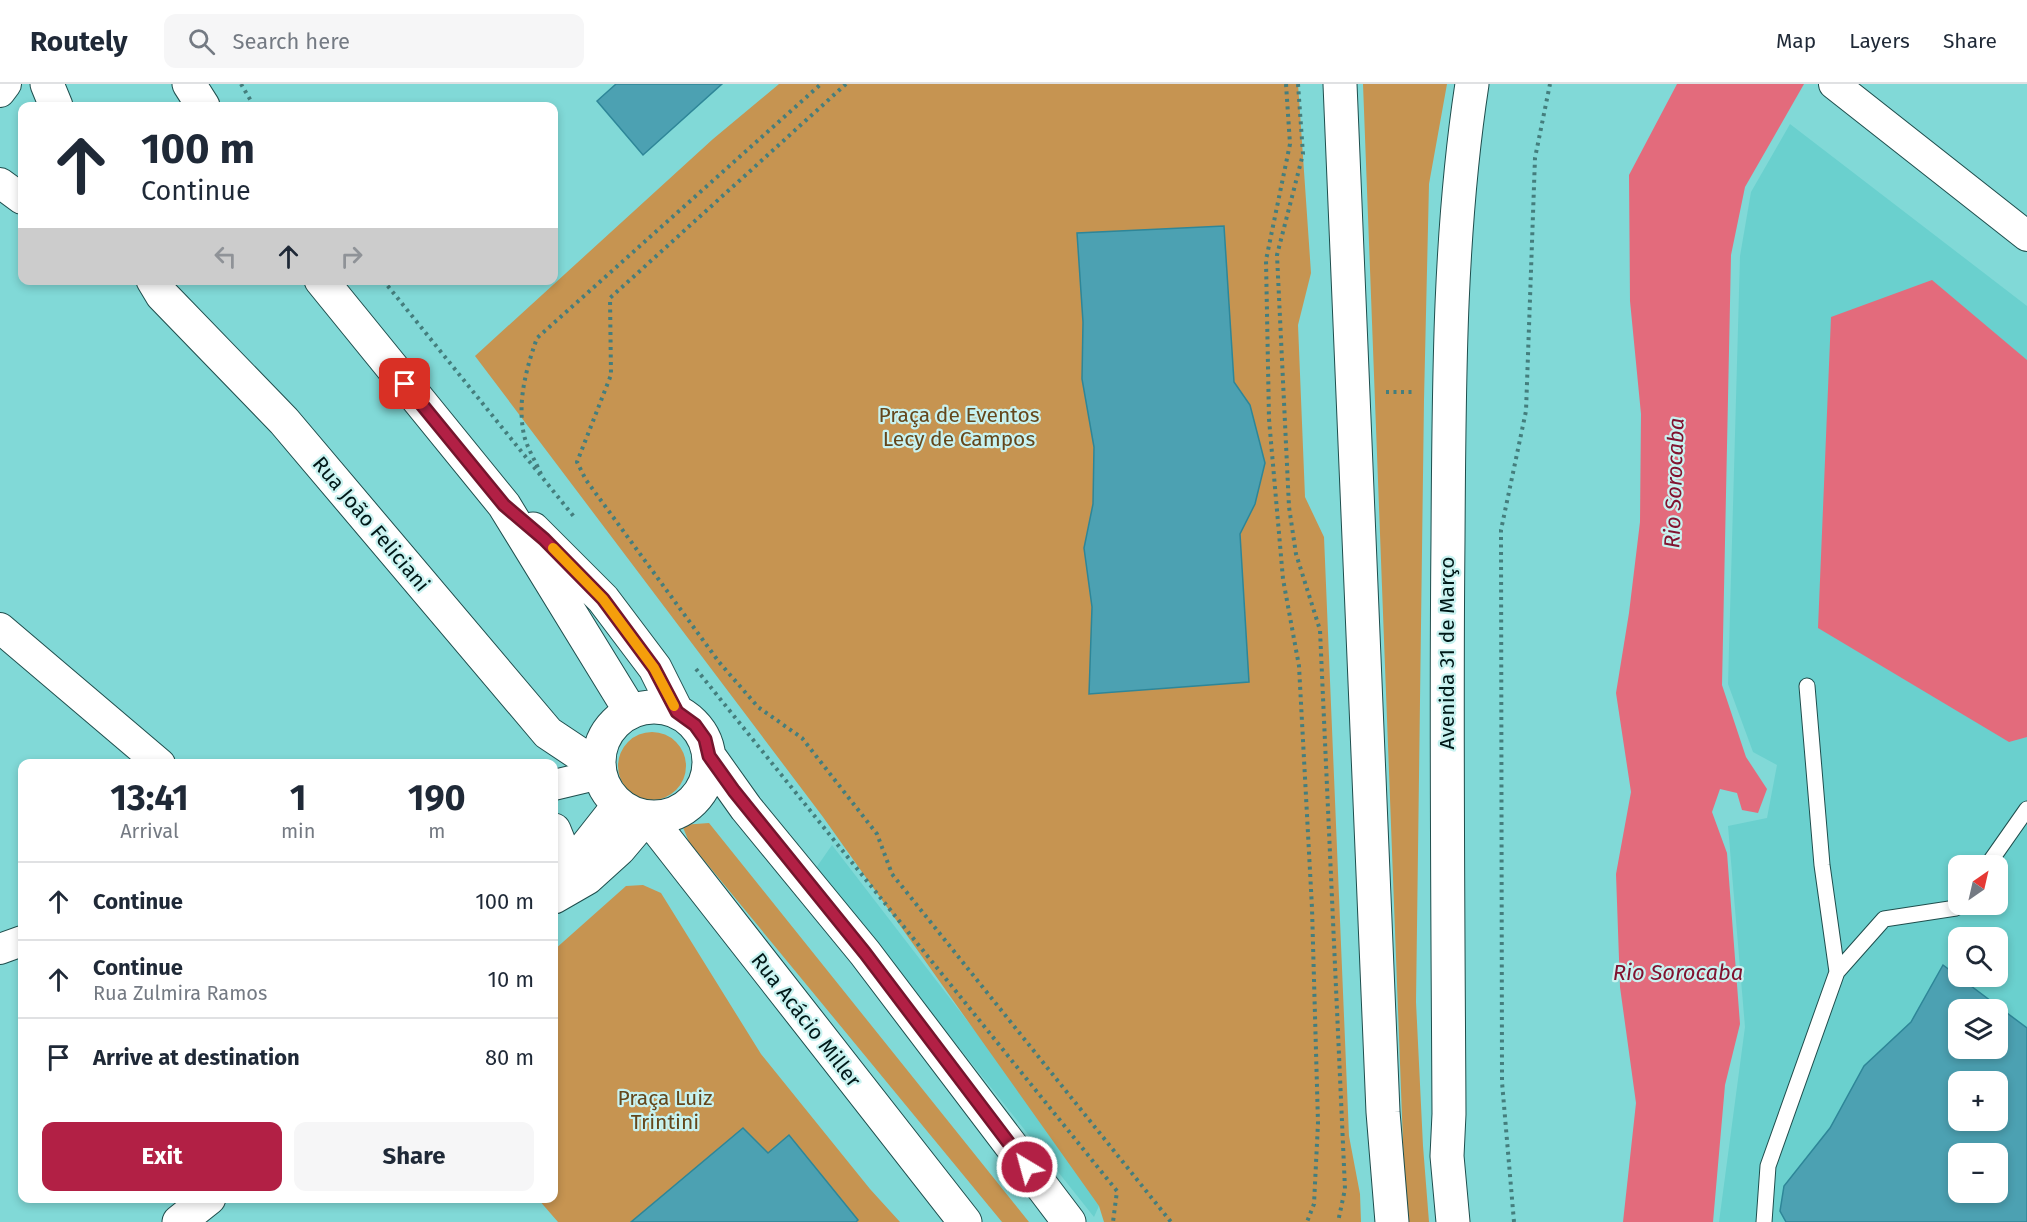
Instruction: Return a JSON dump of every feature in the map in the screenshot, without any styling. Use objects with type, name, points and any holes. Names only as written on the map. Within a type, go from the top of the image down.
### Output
[{"type":"main road","points":[[47,84],[54,102]]},
{"type":"main road","points":[[189,84],[201,102]]},
{"type":"main road","points":[[1340,84],[1383,1112],[1392,1222]]},
{"type":"main road","name":"Avenida 31 de Março","points":[[1453,1222],[1447,1156],[1449,1114],[1447,681],[1449,391],[1456,223],[1472,84]]},
{"type":"main road","name":"Rua João Feliciani","points":[[152,285],[284,422],[548,733],[600,771]]},
{"type":"main road","points":[[325,285],[504,505],[631,712]]},
{"type":"main road","points":[[504,505],[544,539],[603,599],[654,668],[677,712]]},
{"type":"main road","points":[[654,707],[677,712],[695,725],[705,739],[709,756],[709,772],[694,802],[680,811],[665,817],[638,813],[607,791],[600,771],[600,750],[606,734],[617,721],[631,712],[654,707]]},
{"type":"main road","points":[[709,756],[746,808],[865,953],[1069,1222]]},
{"type":"main road","points":[[558,840],[560,845],[558,888],[587,878],[619,849],[638,813]]},
{"type":"main road","name":"Rua Acácio Miller","points":[[638,813],[965,1222]]},
{"type":"main road","points":[[180,1222],[202,1207]]},
{"type":"street","points":[[0,92],[6,84]]},
{"type":"street","points":[[1835,85],[2027,236]]},
{"type":"street","points":[[0,183],[18,196]]},
{"type":"street","points":[[0,628],[154,759]]},
{"type":"street","points":[[558,784],[600,771]]},
{"type":"street","points":[[0,949],[18,942]]},
{"type":"lane","points":[[1807,686],[1822,865],[1837,972]]},
{"type":"lane","points":[[1995,855],[2027,809]]},
{"type":"lane","points":[[1764,1222],[1768,1166],[1837,972],[1884,919],[1948,909]]},
{"type":"path","points":[[241,84],[252,102]]},
{"type":"path","points":[[544,480],[524,436],[521,397],[537,338],[821,84]]},
{"type":"path","points":[[846,84],[610,298],[611,375],[577,462],[585,480],[718,662],[758,707],[802,738],[877,834],[892,874],[1171,1222]]},
{"type":"path","points":[[1286,84],[1290,144],[1266,260],[1266,272],[1269,419],[1282,579],[1299,666],[1312,908],[1318,1123],[1314,1204],[1307,1222]]},
{"type":"path","points":[[1298,84],[1303,154],[1277,255],[1289,507],[1296,554],[1320,630],[1345,1189],[1338,1222]]},
{"type":"path","points":[[1514,1222],[1502,1082],[1501,530],[1526,411],[1535,158],[1550,84]]},
{"type":"path","points":[[387,285],[581,526]]},
{"type":"path","points":[[1353,393],[1449,391]]},
{"type":"path","points":[[693,665],[1117,1191],[1113,1222]]},
{"type":"shaded area","points":[[1790,124],[2027,306],[2027,1222],[1719,1222],[1745,1027],[1728,826],[1767,818],[1777,765],[1753,752],[1728,684],[1740,256],[1751,192]]},
{"type":"shaded area","points":[[832,845],[1103,1197],[1094,1217],[816,868]]},
{"type":"green space","name":"Praça de Eventos Lecy de Campos","points":[[779,84],[1298,84],[1311,273],[1298,325],[1305,497],[1324,537],[1349,1136],[1360,1194],[1361,1222],[1104,1222],[1099,1206],[823,817],[475,356],[553,285],[558,285],[558,280],[713,139]]},
{"type":"green space","points":[[1363,84],[1447,84],[1429,184],[1424,400],[1416,1002],[1429,1222],[1406,1222]]},
{"type":"green space","points":[[652,732],[665,735],[676,742],[683,753],[686,766],[683,779],[676,790],[665,797],[652,800],[639,797],[628,790],[621,779],[618,766],[621,753],[628,742],[639,735]]},
{"type":"green space","points":[[709,823],[1029,1222],[1002,1222],[689,842],[682,825]]},
{"type":"green space","name":"Praça Luiz Trintini","points":[[643,885],[661,893],[761,1054],[870,1189],[900,1222],[558,1222],[541,1203],[558,1203],[558,946],[626,886]]},
{"type":"water","name":"Rio Sorocaba","points":[[1677,84],[1804,84],[1745,187],[1731,255],[1722,685],[1746,757],[1767,789],[1758,813],[1742,810],[1737,793],[1720,789],[1712,812],[1727,853],[1740,1024],[1725,1085],[1713,1222],[1623,1222],[1636,1103],[1620,987],[1616,874],[1631,792],[1616,693],[1640,522],[1641,414],[1630,301],[1629,175]]},
{"type":"water","points":[[1932,280],[2027,360],[2027,737],[2009,742],[1818,628],[1831,317]]},
{"type":"building","points":[[616,84],[722,84],[643,155],[597,101]]},
{"type":"building","points":[[1224,226],[1234,382],[1250,405],[1265,463],[1255,504],[1240,534],[1249,682],[1089,694],[1092,607],[1084,548],[1093,504],[1094,447],[1082,379],[1083,322],[1077,233]]},
{"type":"building","points":[[1943,965],[1948,969],[1948,987],[1972,987],[1988,999],[1948,999],[1948,1059],[2008,1059],[2008,1014],[2027,1028],[2027,1222],[1786,1222],[1780,1211],[1784,1186],[1830,1128],[1864,1066],[1911,1022]]},
{"type":"building","points":[[743,1128],[768,1153],[789,1135],[858,1220],[856,1222],[631,1222]]},
{"type":"slow traffic","points":[[553,548],[603,599],[654,668],[674,706]]},
{"type":"route","points":[[405,384],[504,505],[544,539],[603,599],[654,668],[677,712],[695,725],[705,739],[709,756],[746,808],[865,953],[1027,1167]]}]
